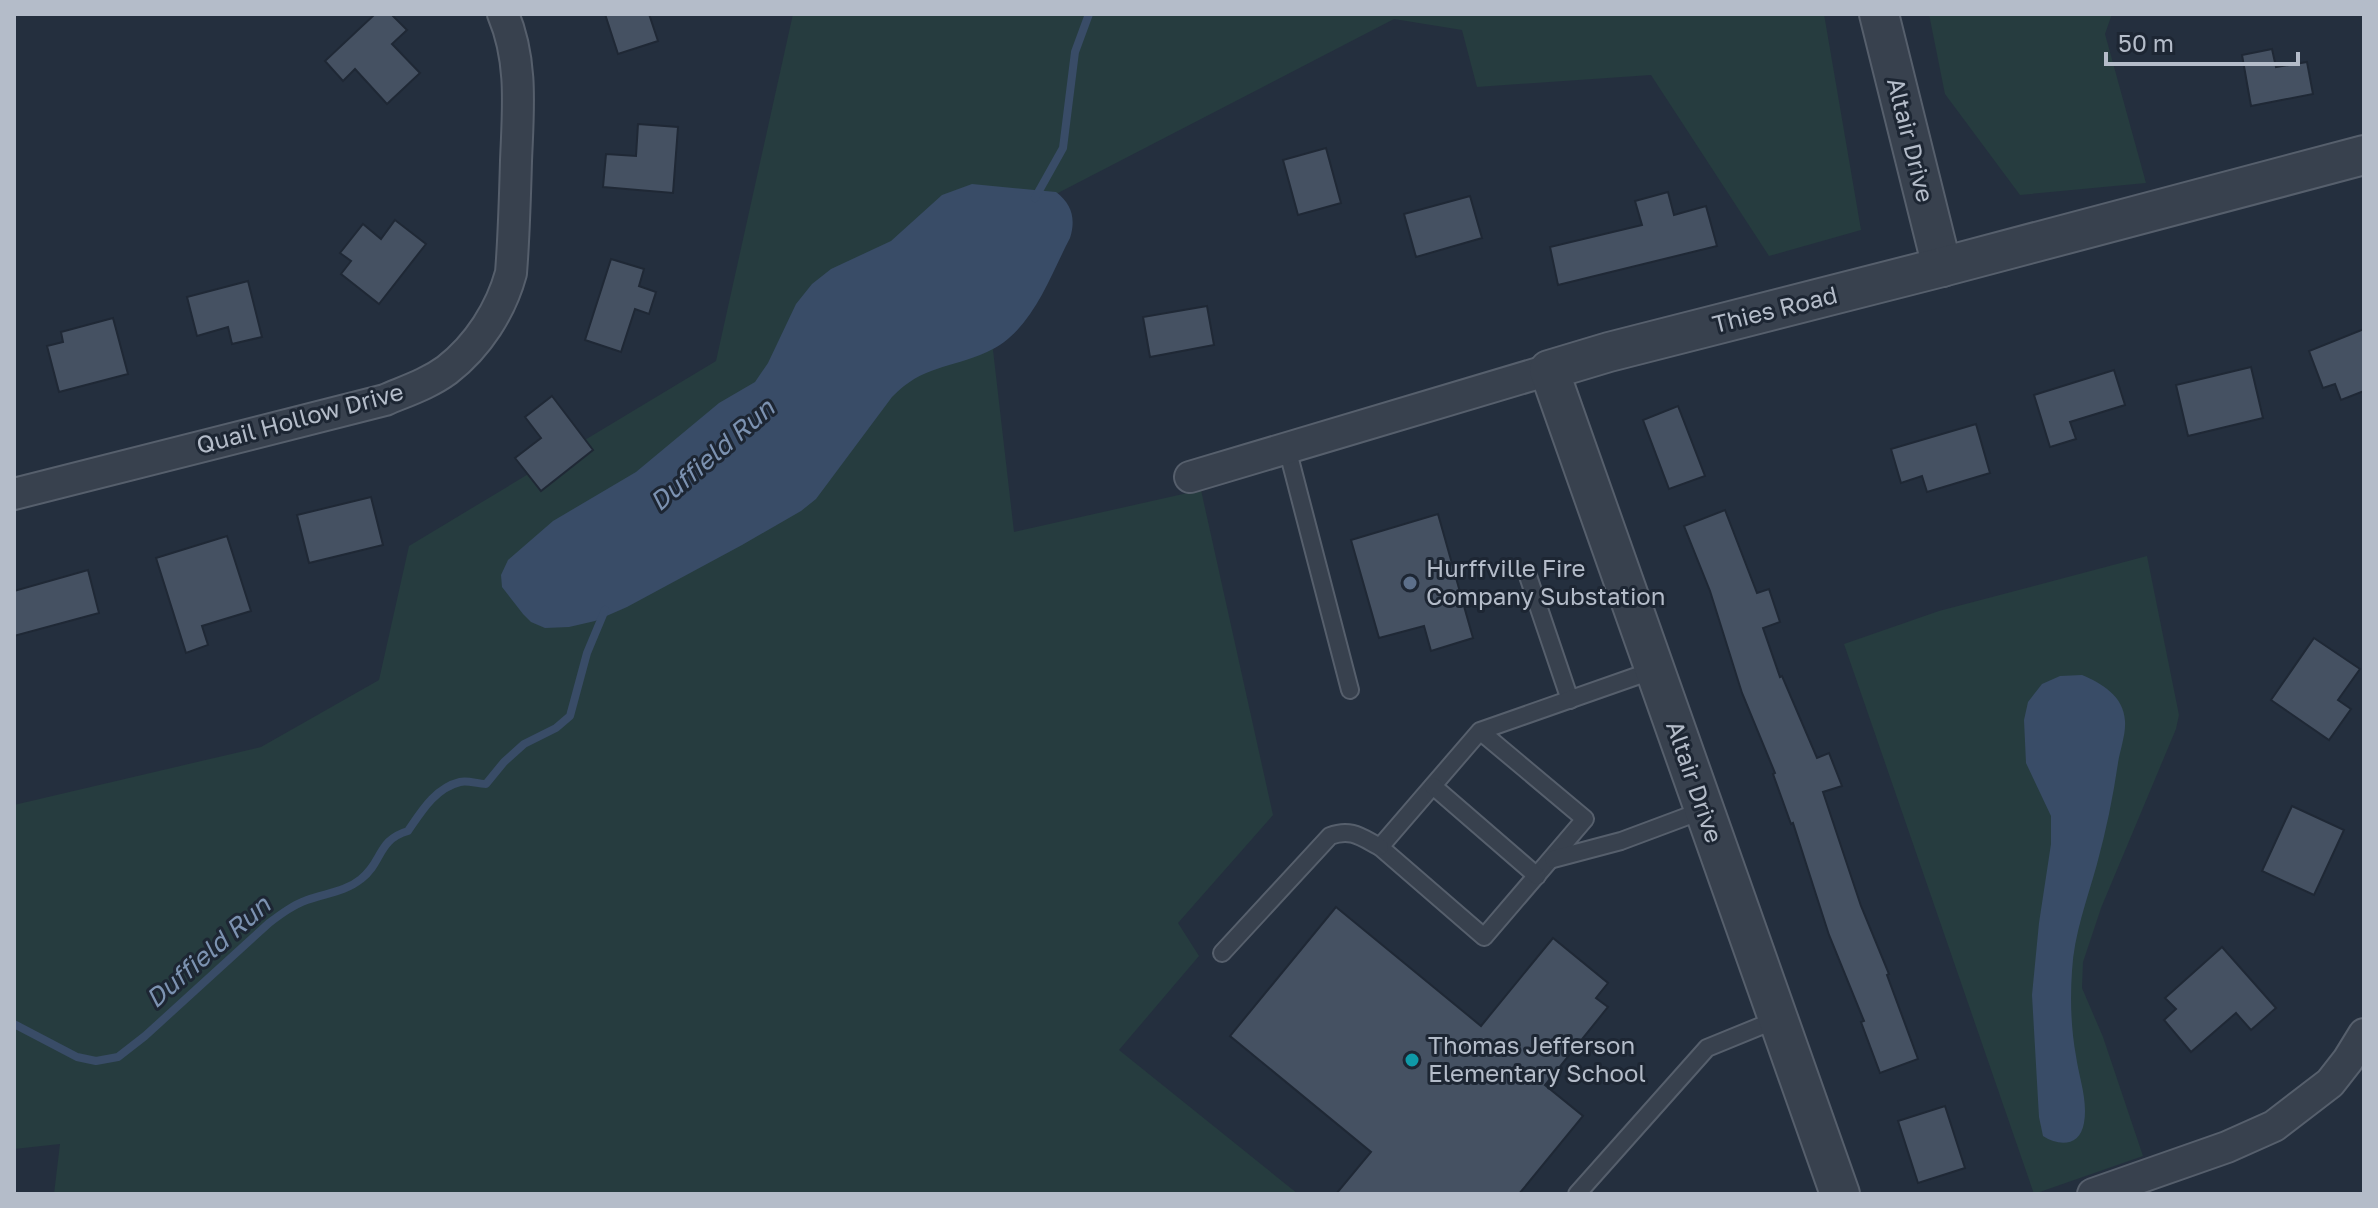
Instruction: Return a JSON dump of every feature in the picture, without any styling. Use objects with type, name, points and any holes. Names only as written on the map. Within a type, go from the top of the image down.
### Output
[{"type":"street","name":"Quail Hollow Drive","points":[[14,494],[385,400],[427,382],[447,370],[464,354],[494,315],[505,295],[511,273],[518,65],[512,35],[503,14]]},
{"type":"street","name":"Altair Drive","points":[[1879,14],[1942,267]]},
{"type":"street","name":"Thies Road","points":[[1190,477],[1609,352],[2364,155]]},
{"type":"street","name":"Altair Drive","points":[[1549,370],[1840,1194]]},
{"type":"street","points":[[2093,1194],[2227,1147],[2274,1126],[2330,1083],[2364,1034]]},
{"type":"lane","points":[[1287,448],[1350,690]]},
{"type":"lane","points":[[1528,576],[1570,700]]},
{"type":"lane","points":[[1380,847],[1480,731],[1654,670]]},
{"type":"lane","points":[[1222,953],[1330,836],[1342,831],[1358,835],[1380,847],[1484,937],[1585,819],[1480,731]]},
{"type":"lane","points":[[1433,786],[1537,876]]},
{"type":"lane","points":[[1553,859],[1621,841],[1704,810]]},
{"type":"lane","points":[[1577,1194],[1707,1048],[1778,1019]]},
{"type":"green space","points":[[793,14],[1824,14],[1861,230],[1769,256],[1651,75],[1477,87],[1462,30],[1394,19],[1058,193],[993,350],[1014,532],[1201,490],[1273,815],[1178,923],[1199,956],[1119,1050],[1298,1194],[54,1194],[60,1144],[14,1149],[14,805],[261,747],[379,680],[409,546],[716,361]]},
{"type":"green space","points":[[1929,14],[2112,14],[2105,34],[2146,183],[2020,195],[1945,94]]},
{"type":"green space","points":[[2147,556],[2179,715],[2176,729],[2101,908],[2083,962],[2082,988],[2103,1037],[2143,1156],[2034,1194],[1844,644],[1939,611]]},
{"type":"water","points":[[972,184],[1056,192],[1071,212],[1073,224],[1070,238],[1038,302],[1016,331],[987,352],[926,373],[903,387],[892,397],[816,499],[742,545],[595,621],[545,628],[531,622],[523,614],[502,587],[501,575],[508,560],[553,521],[636,472],[719,403],[755,382],[768,363],[796,304],[812,284],[831,269],[891,241],[942,195]]},
{"type":"water","points":[[2082,675],[2104,686],[2116,698],[2124,712],[2125,726],[2106,827],[2073,957],[2072,1025],[2084,1097],[2084,1123],[2074,1140],[2062,1143],[2043,1136],[2039,1117],[2032,995],[2051,844],[2051,816],[2026,763],[2024,720],[2028,702],[2042,684],[2060,676]]},
{"type":"building","points":[[375,14],[391,14],[407,30],[392,44],[420,73],[387,104],[355,69],[343,81],[325,61]]},
{"type":"building","points":[[605,14],[649,14],[658,41],[618,54]]},
{"type":"building","points":[[2272,49],[2276,67],[2307,62],[2313,94],[2251,106],[2242,55]]},
{"type":"building","points":[[638,124],[678,127],[673,193],[603,187],[606,154],[636,156]]},
{"type":"building","points":[[1326,148],[1341,203],[1298,215],[1283,160]]},
{"type":"building","points":[[1668,192],[1674,215],[1706,206],[1717,246],[1558,285],[1550,247],[1642,225],[1635,201]]},
{"type":"building","points":[[1470,196],[1482,238],[1416,257],[1404,214]]},
{"type":"building","points":[[395,220],[426,244],[379,304],[341,274],[351,261],[340,253],[363,224],[381,239]]},
{"type":"building","points":[[611,259],[644,269],[639,286],[656,292],[649,314],[635,309],[621,352],[585,340]]},
{"type":"building","points":[[248,281],[262,337],[232,344],[228,327],[197,336],[187,297]]},
{"type":"building","points":[[1207,306],[1214,345],[1150,357],[1143,317]]},
{"type":"building","points":[[113,318],[128,374],[59,392],[47,346],[63,342],[61,332]]},
{"type":"building","points":[[2364,329],[2364,391],[2341,400],[2335,384],[2323,388],[2309,351]]},
{"type":"building","points":[[2251,367],[2263,418],[2188,436],[2176,385]]},
{"type":"building","points":[[2114,370],[2125,405],[2070,422],[2076,439],[2050,447],[2034,395]]},
{"type":"building","points":[[552,396],[593,450],[541,491],[515,458],[541,438],[525,417]]},
{"type":"building","points":[[1678,406],[1705,476],[1669,489],[1643,420]]},
{"type":"building","points":[[1976,424],[1990,473],[1927,492],[1922,476],[1901,483],[1891,449]]},
{"type":"building","points":[[371,497],[383,545],[309,563],[297,515]]},
{"type":"building","points":[[1725,510],[1757,593],[1769,589],[1780,622],[1763,628],[1780,677],[1817,758],[1829,753],[1842,786],[1823,792],[1861,906],[1889,974],[1918,1059],[1880,1073],[1861,1022],[1864,1021],[1829,935],[1775,773],[1742,693],[1710,591],[1684,526]]},
{"type":"building","name":"Hurffville Fire Company Substation","points":[[1438,514],[1473,638],[1431,651],[1424,626],[1379,638],[1351,540]]},
{"type":"building","points":[[227,536],[251,611],[202,626],[208,645],[186,653],[156,558]]},
{"type":"building","points":[[88,570],[99,613],[14,636],[14,591]]},
{"type":"building","points":[[2314,638],[2360,669],[2338,700],[2351,709],[2329,740],[2271,700]]},
{"type":"building","points":[[2292,806],[2344,830],[2314,895],[2262,871]]},
{"type":"building","name":"Thomas Jefferson Elementary School","points":[[1336,907],[1481,1026],[1553,938],[1608,983],[1596,998],[1608,1007],[1545,1085],[1583,1116],[1519,1194],[1336,1194],[1371,1152],[1230,1036]]},
{"type":"building","points":[[2222,947],[2276,1008],[2251,1030],[2236,1013],[2191,1052],[2164,1020],[2176,1009],[2165,998]]},
{"type":"building","points":[[1945,1106],[1965,1168],[1918,1183],[1898,1121]]},
{"type":"waterway","name":"Duffield Run","points":[[1035,198],[1063,148],[1075,52],[1089,14]]},
{"type":"waterway","name":"Duffield Run","points":[[14,1024],[77,1057],[96,1061],[118,1057],[278,916],[302,902],[342,890],[361,879],[385,846],[408,831],[443,790],[463,782],[486,784],[524,744],[556,728],[570,716],[587,653],[605,610]]},
{"type":"place","name":"Hurffville Fire Company Substation","points":[[1410,583]]},
{"type":"place","name":"Thomas Jefferson Elementary School","points":[[1412,1060]]}]
